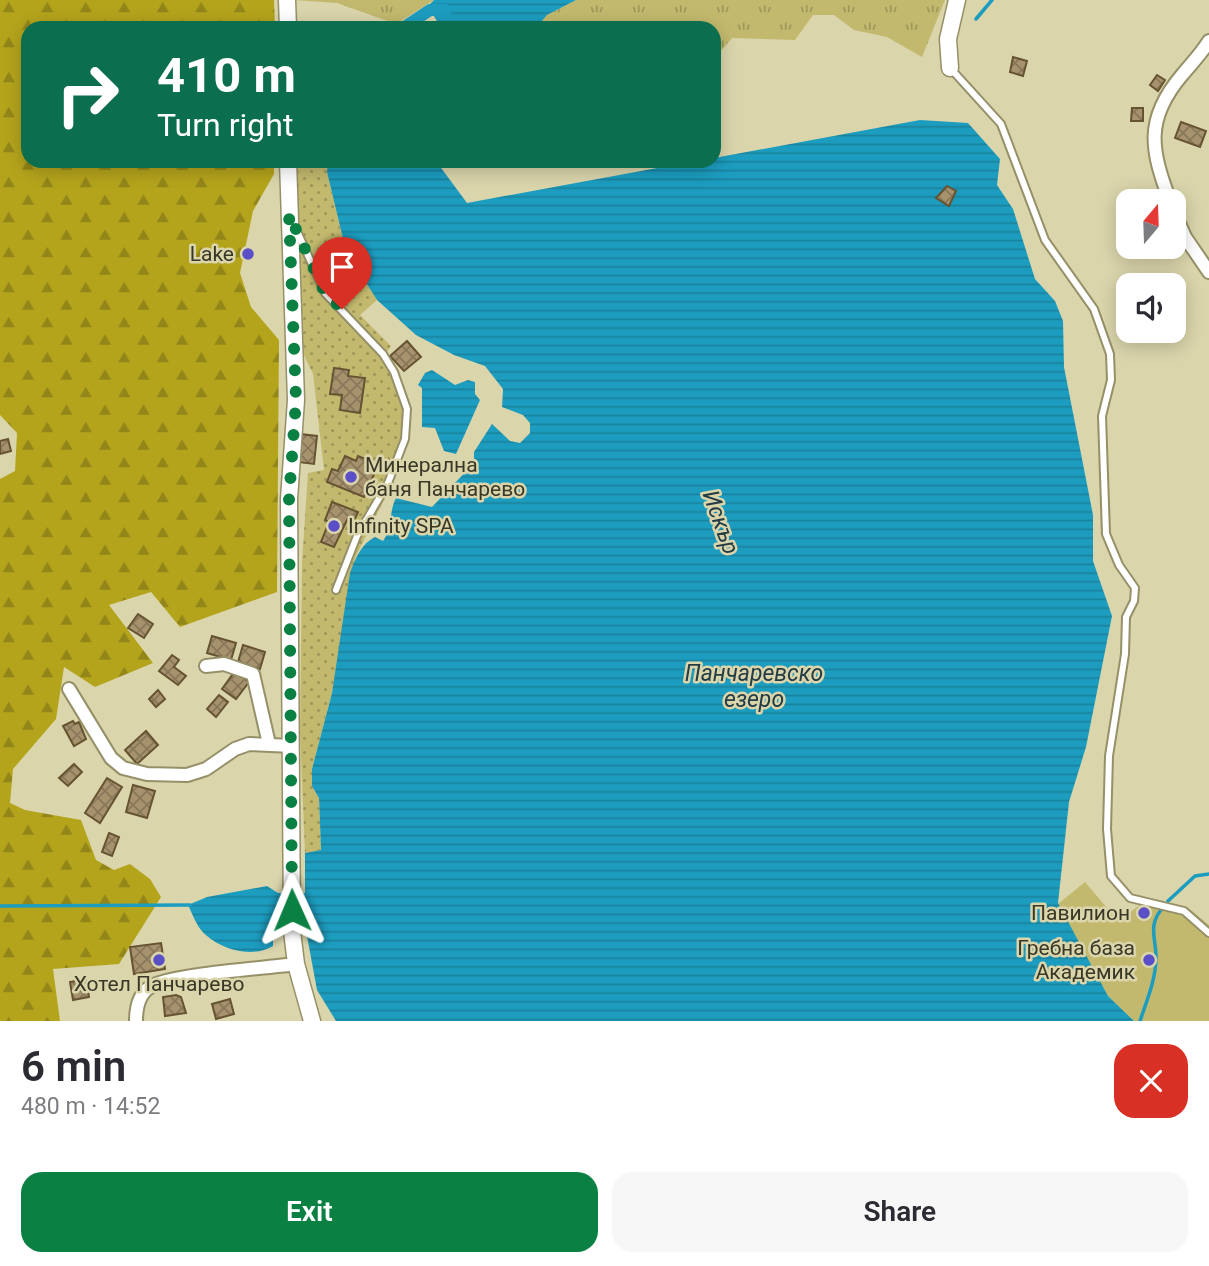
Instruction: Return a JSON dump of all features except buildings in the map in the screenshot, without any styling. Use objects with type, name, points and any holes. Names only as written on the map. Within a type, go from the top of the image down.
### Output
[{"type":"main road","points":[[287,0],[288,21]]},
{"type":"main road","points":[[950,68],[948,39],[957,0]]},
{"type":"main road","points":[[288,168],[296,400],[289,499],[292,931],[296,964],[312,1021]]},
{"type":"street","points":[[1166,189],[1153,145],[1156,118],[1182,75],[1196,62],[1209,41]]},
{"type":"street","points":[[1186,238],[1209,272]]},
{"type":"street","points":[[206,666],[224,664],[253,674],[269,744]]},
{"type":"street","points":[[69,689],[111,758],[123,768],[147,774],[187,775],[206,769],[235,749],[249,744],[292,746]]},
{"type":"street","points":[[136,1021],[141,996],[152,986],[200,975],[296,964]]},
{"type":"lane","points":[[950,68],[1001,124],[1041,232],[1094,309],[1110,354],[1111,380],[1102,416],[1106,534],[1119,565],[1135,588],[1134,601],[1126,617],[1125,654],[1109,756],[1107,829],[1111,876],[1130,898],[1184,911],[1209,933]]},
{"type":"lane","points":[[289,214],[325,293],[383,354],[394,372],[407,409],[405,439],[388,483],[357,536],[335,590]]},
{"type":"green space","points":[[0,0],[274,0],[275,21],[21,21],[21,168],[274,168],[274,174],[253,211],[240,273],[251,307],[279,340],[277,592],[180,627],[151,592],[109,605],[153,663],[95,687],[64,667],[56,719],[13,769],[10,803],[25,810],[81,820],[96,860],[114,870],[130,864],[150,879],[161,897],[119,964],[53,969],[60,1021],[0,1021],[0,479],[15,471],[17,433],[0,415]]},
{"type":"green space","points":[[294,0],[434,0],[401,21],[388,21],[337,3]]},
{"type":"green space","points":[[576,0],[945,0],[922,57],[887,37],[854,30],[834,15],[813,15],[795,40],[732,38],[721,51],[721,21],[542,21],[547,15]]},
{"type":"green space","points":[[297,168],[327,168],[346,251],[377,300],[360,315],[391,346],[386,353],[410,409],[408,440],[392,484],[355,558],[332,693],[312,769],[312,786],[319,798],[321,850],[305,853],[300,732],[302,562],[308,473],[324,470],[313,374],[302,351],[297,286]]},
{"type":"green space","name":"Гребна база Академик","points":[[1085,882],[1118,921],[1148,899],[1187,907],[1209,925],[1209,1021],[1134,1021],[1108,996],[1058,904]]},
{"type":"water","points":[[434,0],[576,0],[547,15],[542,21],[437,21],[428,6]]},
{"type":"water","name":"Панчаревско езеро","points":[[920,120],[968,123],[1000,159],[997,185],[1013,209],[1035,279],[1055,301],[1063,321],[1064,367],[1093,515],[1093,561],[1112,616],[1086,747],[1069,802],[1058,903],[1108,996],[1134,1021],[336,1021],[317,990],[307,936],[279,918],[273,921],[273,946],[255,952],[235,950],[208,937],[199,927],[188,905],[207,897],[267,886],[278,893],[305,893],[305,853],[321,850],[319,798],[312,786],[312,769],[332,693],[350,573],[354,562],[359,552],[375,537],[383,541],[396,498],[432,507],[474,463],[474,452],[492,424],[510,441],[520,443],[530,433],[530,423],[523,415],[502,407],[503,389],[485,366],[454,355],[416,335],[377,300],[346,251],[327,168],[441,168],[467,203],[657,168],[721,168],[721,157]]},
{"type":"water","points":[[432,370],[455,385],[468,380],[475,382],[475,394],[480,400],[456,454],[444,451],[435,428],[422,427],[422,388],[418,385],[425,373]]},
{"type":"waterway","points":[[976,19],[992,0]]},
{"type":"waterway","points":[[414,21],[430,10],[446,10]]},
{"type":"waterway","points":[[1168,901],[1195,876],[1209,874]]},
{"type":"waterway","points":[[0,906],[190,905]]},
{"type":"waterway","points":[[1140,1021],[1151,989],[1156,957],[1154,927],[1161,910]]},
{"type":"place","name":"Lake","points":[[248,254]]},
{"type":"place","name":"Минерална баня Панчарево","points":[[351,477]]},
{"type":"place","name":"Infinity SPA","points":[[334,526]]},
{"type":"place","name":"Павилион","points":[[1144,913]]},
{"type":"place","name":"Хотел Панчарево","points":[[159,960]]},
{"type":"place","name":"Гребна база Академик","points":[[1149,960]]},
{"type":"route","points":[[292,910],[289,499],[296,400],[289,214],[325,293],[342,309]]},
{"type":"water label","name":"Искър","points":[[721,522]]}]
